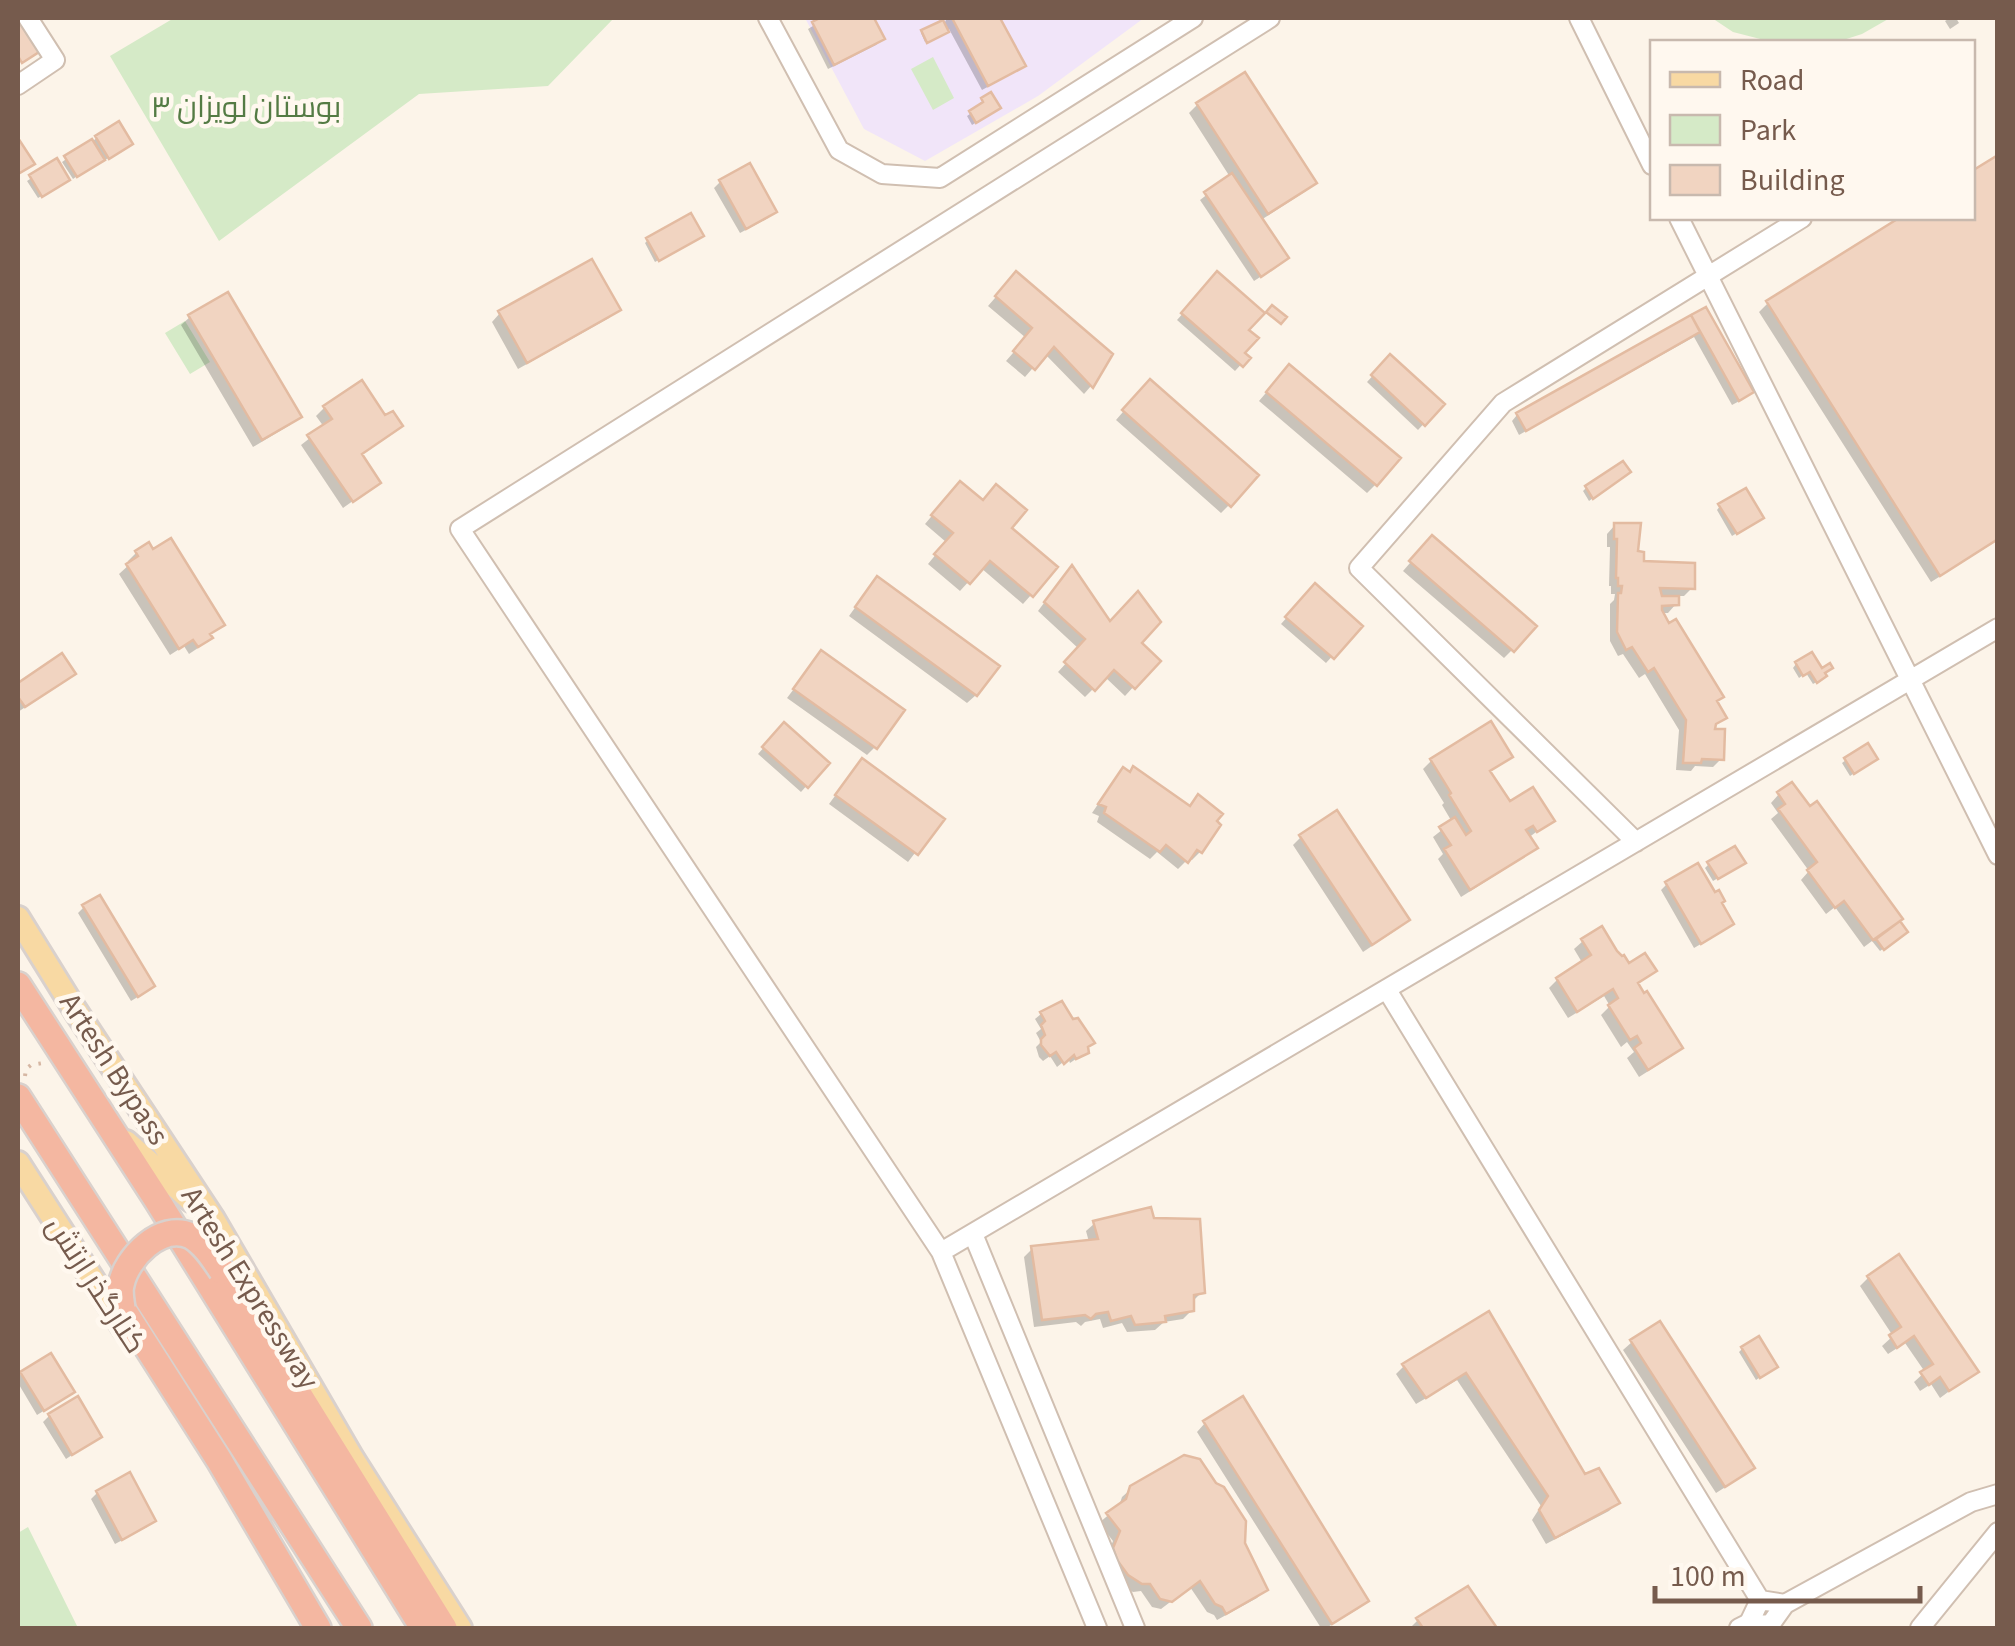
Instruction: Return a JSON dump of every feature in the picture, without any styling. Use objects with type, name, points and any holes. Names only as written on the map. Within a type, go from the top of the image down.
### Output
[{"type":"highway","name":"Artesh Expressway","points":[[18,985],[158,1200],[423,1628]]},
{"type":"highway","points":[[21,1096],[360,1628]]},
{"type":"highway","points":[[318,1628],[219,1460],[122,1308],[120,1289],[124,1273],[139,1251],[164,1236],[190,1235],[206,1249],[444,1628]]},
{"type":"main road","name":"Artesh Bypass","points":[[18,918],[213,1218],[352,1458],[460,1628]]},
{"type":"main road","points":[[99,1112],[136,1153],[213,1218]]},
{"type":"main road","points":[[18,1163],[175,1408],[305,1628]]},
{"type":"street","points":[[18,86],[55,60],[28,18]]},
{"type":"street","points":[[768,18],[839,150],[882,174],[940,178],[1193,18]]},
{"type":"street","points":[[1097,1628],[941,1252],[460,530],[1270,18]]},
{"type":"street","points":[[1578,18],[1650,161]]},
{"type":"street","points":[[1679,220],[1998,855]]},
{"type":"street","points":[[1636,842],[1360,568],[1503,403],[1799,220]]},
{"type":"street","points":[[941,1252],[1998,628]]},
{"type":"street","points":[[1387,990],[1760,1600],[1784,1604]]},
{"type":"street","points":[[973,1234],[1135,1628]]},
{"type":"street","points":[[1743,1626],[1771,1627],[1784,1604],[1972,1502],[1998,1494]]},
{"type":"street","points":[[1920,1628],[1998,1532]]},
{"type":"street","points":[[1743,1626],[1760,1600]]},
{"type":"path","points":[[21,1096],[26,1069],[40,1063],[53,1065]]},
{"type":"shaded area","points":[[805,18],[1144,18],[1038,96],[925,161],[864,129]]},
{"type":"green space","name":"بوستان لویزان ۳","points":[[174,18],[614,18],[548,86],[419,94],[219,241],[110,56]]},
{"type":"green space","points":[[1712,18],[1890,18],[1843,40],[1764,40],[1733,32]]},
{"type":"green space","points":[[933,57],[954,98],[933,110],[911,69]]},
{"type":"green space","points":[[185,321],[210,362],[190,374],[165,333]]},
{"type":"green space","points":[[28,1527],[78,1628],[18,1628],[18,1533]]},
{"type":"building","points":[[18,18],[39,52],[22,63],[18,56]]},
{"type":"building","points":[[820,18],[874,18],[885,39],[834,65],[812,22]]},
{"type":"building","points":[[952,18],[1000,18],[1026,66],[988,86]]},
{"type":"building","points":[[943,20],[949,32],[927,43],[921,30]]},
{"type":"building","points":[[1245,72],[1317,183],[1268,214],[1196,103]]},
{"type":"building","points":[[991,92],[1001,108],[976,123],[969,111]]},
{"type":"building","points":[[119,121],[133,144],[109,159],[95,136]]},
{"type":"building","points":[[18,138],[35,164],[18,174]]},
{"type":"building","points":[[92,139],[105,160],[77,177],[64,156]]},
{"type":"building","points":[[1998,155],[1998,539],[1940,576],[1766,301],[1896,220],[1975,220],[1975,169]]},
{"type":"building","points":[[57,158],[70,180],[42,197],[29,175]]},
{"type":"building","points":[[750,163],[777,212],[746,229],[719,180]]},
{"type":"building","points":[[1232,173],[1289,258],[1261,277],[1204,192]]},
{"type":"building","points":[[691,213],[704,236],[659,261],[646,238]]},
{"type":"building","points":[[592,259],[621,310],[527,363],[498,311]]},
{"type":"building","points":[[1016,271],[1113,354],[1093,388],[1054,347],[1035,370],[1013,351],[1032,328],[995,296]]},
{"type":"building","points":[[1217,271],[1265,313],[1249,330],[1259,338],[1245,353],[1251,358],[1243,367],[1181,313]]},
{"type":"building","points":[[228,292],[302,417],[262,440],[188,315]]},
{"type":"building","points":[[1272,305],[1287,317],[1281,324],[1266,312]]},
{"type":"building","points":[[1706,307],[1754,392],[1739,401],[1691,315]]},
{"type":"building","points":[[1691,315],[1700,332],[1526,431],[1516,413]]},
{"type":"building","points":[[1390,354],[1445,404],[1425,426],[1371,375]]},
{"type":"building","points":[[1289,364],[1401,458],[1377,486],[1266,392]]},
{"type":"building","points":[[1150,379],[1259,475],[1231,507],[1122,410]]},
{"type":"building","points":[[362,380],[385,415],[393,411],[403,426],[362,454],[381,483],[353,502],[307,435],[332,419],[323,406]]},
{"type":"building","points":[[1623,461],[1631,472],[1593,499],[1585,486]]},
{"type":"building","points":[[960,481],[983,500],[996,484],[1027,510],[1012,528],[1058,567],[1033,597],[990,561],[970,584],[934,554],[953,533],[931,515]]},
{"type":"building","points":[[1746,488],[1764,518],[1737,534],[1718,504]]},
{"type":"building","points":[[1614,523],[1641,523],[1638,551],[1644,552],[1644,561],[1695,563],[1695,589],[1660,588],[1662,596],[1679,596],[1679,605],[1662,606],[1662,610],[1669,623],[1676,619],[1724,697],[1717,701],[1727,718],[1716,724],[1715,729],[1725,729],[1724,760],[1683,763],[1686,720],[1654,668],[1648,672],[1632,647],[1626,650],[1617,632],[1618,593],[1622,586],[1618,586],[1616,578]]},
{"type":"building","points":[[1432,535],[1537,626],[1514,652],[1409,561]]},
{"type":"building","points":[[171,538],[225,625],[198,647],[193,640],[179,649],[126,564],[138,556],[135,551],[149,542],[153,549]]},
{"type":"building","points":[[1072,565],[1110,621],[1138,591],[1161,622],[1142,643],[1161,661],[1135,689],[1114,670],[1095,691],[1064,662],[1085,639],[1044,602]]},
{"type":"building","points":[[877,576],[1000,666],[977,696],[855,607]]},
{"type":"building","points":[[1315,583],[1363,626],[1334,659],[1285,617]]},
{"type":"building","points":[[821,650],[905,710],[877,749],[793,689]]},
{"type":"building","points":[[1812,652],[1822,668],[1830,663],[1833,668],[1817,683],[1810,672],[1803,676],[1795,662]]},
{"type":"building","points":[[62,653],[76,674],[25,707],[18,697],[18,683]]},
{"type":"building","points":[[1491,721],[1513,757],[1490,771],[1510,801],[1533,787],[1555,821],[1537,832],[1533,826],[1526,830],[1538,848],[1470,890],[1444,849],[1451,845],[1439,827],[1455,817],[1466,835],[1471,831],[1430,759]]},
{"type":"building","points":[[784,722],[830,763],[808,788],[762,747]]},
{"type":"building","points":[[1868,743],[1878,759],[1854,774],[1844,758]]},
{"type":"building","points":[[862,758],[945,819],[918,855],[835,795]]},
{"type":"building","points":[[1133,766],[1190,806],[1198,794],[1223,814],[1217,821],[1221,825],[1202,853],[1197,850],[1188,863],[1166,845],[1160,852],[1104,813],[1106,807],[1098,804],[1123,767],[1130,772]]},
{"type":"building","points":[[1792,782],[1810,806],[1817,801],[1903,919],[1873,940],[1844,901],[1835,908],[1807,870],[1817,862],[1778,809],[1785,804],[1777,792]]},
{"type":"building","points":[[1337,810],[1410,920],[1372,945],[1299,835]]},
{"type":"building","points":[[1735,846],[1746,863],[1718,879],[1707,862]]},
{"type":"building","points":[[1698,863],[1715,892],[1719,890],[1734,924],[1701,944],[1665,882]]},
{"type":"building","points":[[100,895],[155,986],[138,997],[82,905]]},
{"type":"building","points":[[1900,921],[1908,932],[1884,950],[1876,939]]},
{"type":"building","points":[[1602,926],[1629,963],[1645,953],[1657,971],[1638,983],[1683,1048],[1648,1070],[1634,1048],[1641,1043],[1637,1036],[1630,1040],[1608,1005],[1618,998],[1613,989],[1577,1012],[1556,978],[1591,955],[1581,939]]},
{"type":"building","points":[[1062,1001],[1095,1043],[1088,1047],[1089,1053],[1076,1059],[1074,1055],[1064,1064],[1056,1052],[1050,1056],[1041,1045],[1045,1035],[1041,1025],[1045,1021],[1040,1012]]},
{"type":"building","points":[[1151,1207],[1154,1218],[1200,1219],[1205,1293],[1194,1295],[1194,1311],[1165,1316],[1166,1322],[1135,1325],[1131,1316],[1111,1321],[1108,1312],[1091,1319],[1085,1315],[1042,1320],[1031,1246],[1098,1239],[1093,1221]]},
{"type":"building","points":[[1899,1254],[1979,1372],[1949,1391],[1940,1377],[1929,1385],[1920,1372],[1933,1364],[1914,1336],[1897,1348],[1889,1335],[1901,1327],[1867,1276]]},
{"type":"building","points":[[1489,1311],[1585,1474],[1599,1468],[1620,1503],[1555,1538],[1539,1510],[1548,1496],[1466,1373],[1426,1398],[1402,1364]]},
{"type":"building","points":[[1660,1321],[1755,1468],[1725,1487],[1630,1340]]},
{"type":"building","points":[[1759,1336],[1778,1367],[1760,1378],[1741,1347]]},
{"type":"building","points":[[51,1353],[75,1392],[44,1411],[20,1372]]},
{"type":"building","points":[[78,1396],[102,1437],[72,1455],[48,1414]]},
{"type":"building","points":[[1243,1396],[1369,1601],[1332,1624],[1203,1421]]},
{"type":"building","points":[[1184,1455],[1200,1459],[1246,1521],[1245,1543],[1268,1590],[1226,1614],[1200,1581],[1172,1602],[1160,1599],[1150,1584],[1142,1584],[1128,1575],[1113,1548],[1120,1531],[1106,1513],[1126,1499],[1130,1486]]},
{"type":"building","points":[[130,1472],[156,1521],[122,1540],[96,1491]]},
{"type":"building","points":[[1468,1586],[1497,1628],[1423,1628],[1416,1618]]}]
